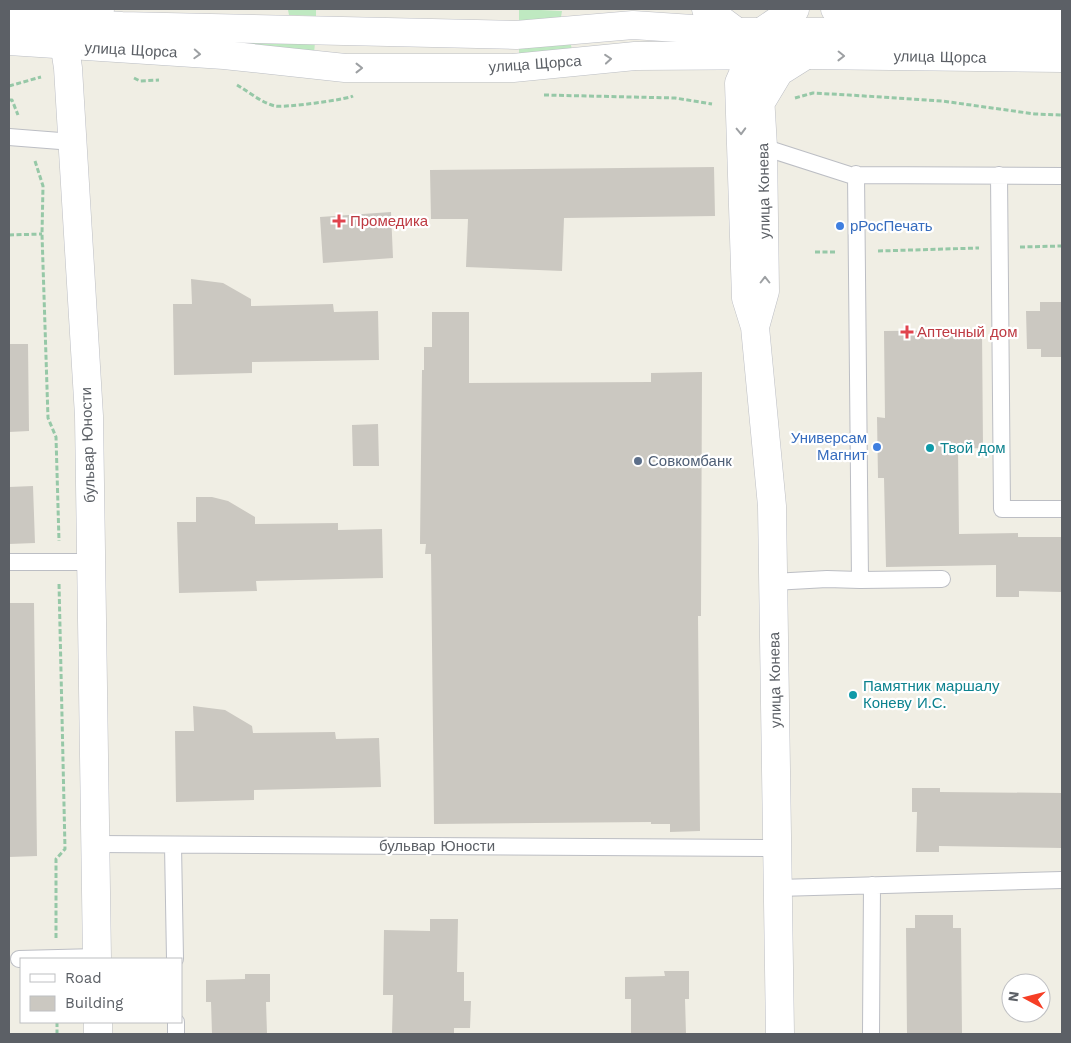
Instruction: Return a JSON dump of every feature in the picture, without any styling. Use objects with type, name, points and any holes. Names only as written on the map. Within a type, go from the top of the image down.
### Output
[{"type":"street","points":[[706,9],[749,40],[795,9]]},
{"type":"street","name":"улица Щорса","points":[[835,9],[1060,18]]},
{"type":"street","name":"улица Щорса","points":[[9,41],[72,22],[224,55],[345,68],[513,68],[636,56],[706,56],[749,40],[1060,18]]},
{"type":"street","name":"улица Щорса","points":[[9,20],[516,35],[634,25],[749,40],[806,55],[1062,58]]},
{"type":"street","name":"бульвар Юности","points":[[72,22],[74,201],[89,416],[97,958]]},
{"type":"street","name":"улица Конева","points":[[749,40],[739,83],[746,298],[755,327],[772,506],[780,1034]]},
{"type":"street","name":"улица Конева","points":[[749,40],[758,78],[763,147],[765,291],[755,327]]},
{"type":"street","points":[[761,102],[779,72],[806,55]]},
{"type":"street","points":[[706,56],[739,83]]},
{"type":"lane","points":[[9,137],[73,142]]},
{"type":"lane","points":[[763,147],[850,175],[1062,176]]},
{"type":"lane","points":[[856,174],[860,580]]},
{"type":"lane","points":[[999,175],[998,248],[1002,508],[1062,510]]},
{"type":"lane","points":[[9,562],[91,562]]},
{"type":"lane","points":[[773,582],[827,578],[860,580],[942,579]]},
{"type":"lane","name":"бульвар Юности","points":[[95,844],[778,848]]},
{"type":"lane","points":[[173,845],[175,958]]},
{"type":"lane","points":[[778,888],[1062,880]]},
{"type":"lane","points":[[871,1034],[872,885]]},
{"type":"lane","points":[[57,958],[97,958]]},
{"type":"path","points":[[9,100],[12,100],[28,138],[43,186],[42,234],[48,418],[56,437],[65,849],[56,859],[57,958]]},
{"type":"path","points":[[9,235],[42,234]]},
{"type":"path","points":[[815,252],[1062,246]]},
{"type":"green space","points":[[316,9],[316,16],[289,15],[288,10]]},
{"type":"green space","points":[[519,9],[562,11],[561,17],[519,22]]},
{"type":"green space","points":[[250,40],[315,42],[314,54],[251,46]]},
{"type":"green space","points":[[571,45],[572,51],[519,58],[519,46]]},
{"type":"building","points":[[714,167],[715,216],[564,218],[562,271],[466,267],[468,219],[431,219],[430,170]]},
{"type":"building","points":[[391,212],[393,258],[323,263],[320,217]]},
{"type":"building","points":[[191,279],[223,283],[251,299],[251,306],[333,304],[334,312],[378,311],[379,360],[252,362],[252,373],[174,375],[173,304],[192,304]]},
{"type":"building","points":[[1040,302],[1062,302],[1062,357],[1041,357],[1041,349],[1027,349],[1026,311],[1040,311]]},
{"type":"building","points":[[432,312],[469,312],[469,383],[651,382],[651,373],[702,372],[701,616],[698,616],[700,831],[670,832],[670,824],[651,824],[651,822],[434,824],[431,554],[425,554],[426,544],[420,544],[422,370],[424,370],[424,347],[432,347]]},
{"type":"building","name":"Твой дом","points":[[982,330],[983,448],[958,449],[959,534],[1018,533],[1018,537],[1062,537],[1062,592],[1019,591],[1019,597],[996,597],[996,565],[886,567],[884,478],[878,478],[877,417],[885,418],[884,331]]},
{"type":"building","points":[[9,344],[28,344],[29,431],[9,432]]},
{"type":"building","points":[[378,424],[379,466],[353,466],[352,425]]},
{"type":"building","points":[[33,486],[35,543],[9,544],[9,487]]},
{"type":"building","points":[[196,497],[212,497],[228,501],[255,517],[255,524],[338,523],[338,530],[382,529],[383,578],[256,581],[257,591],[179,593],[177,522],[196,522]]},
{"type":"building","points":[[9,603],[34,603],[37,856],[9,857]]},
{"type":"building","points":[[193,706],[225,710],[252,726],[253,733],[335,732],[336,739],[379,738],[381,787],[254,790],[254,800],[176,802],[175,731],[194,731]]},
{"type":"building","points":[[912,788],[940,788],[940,792],[1062,793],[1062,848],[939,846],[939,852],[916,852],[917,812],[912,812]]},
{"type":"building","points":[[915,915],[953,915],[953,928],[961,928],[962,1034],[907,1034],[906,928],[915,928]]},
{"type":"building","points":[[430,919],[458,919],[457,972],[464,972],[464,1001],[471,1001],[470,1028],[454,1028],[454,1034],[392,1034],[393,995],[383,995],[384,930],[430,931]]},
{"type":"building","points":[[664,971],[689,971],[689,999],[685,999],[686,1034],[631,1034],[631,999],[625,999],[625,977],[665,976]]},
{"type":"building","points":[[245,974],[270,974],[270,1002],[266,1002],[267,1034],[212,1034],[211,1002],[206,1002],[206,980],[245,979]]},
{"type":"place","name":"Промедика","points":[[339,221]]},
{"type":"place","name":"рРосПечать","points":[[840,226]]},
{"type":"place","name":"Аптечный дом","points":[[907,332]]},
{"type":"place","name":"Универсам Магнит","points":[[877,447]]},
{"type":"place","name":"Твой дом","points":[[930,448]]},
{"type":"place","name":"Совкомбанк","points":[[638,461]]},
{"type":"place","name":"Памятник маршалу Коневу И.С.","points":[[853,695]]}]
